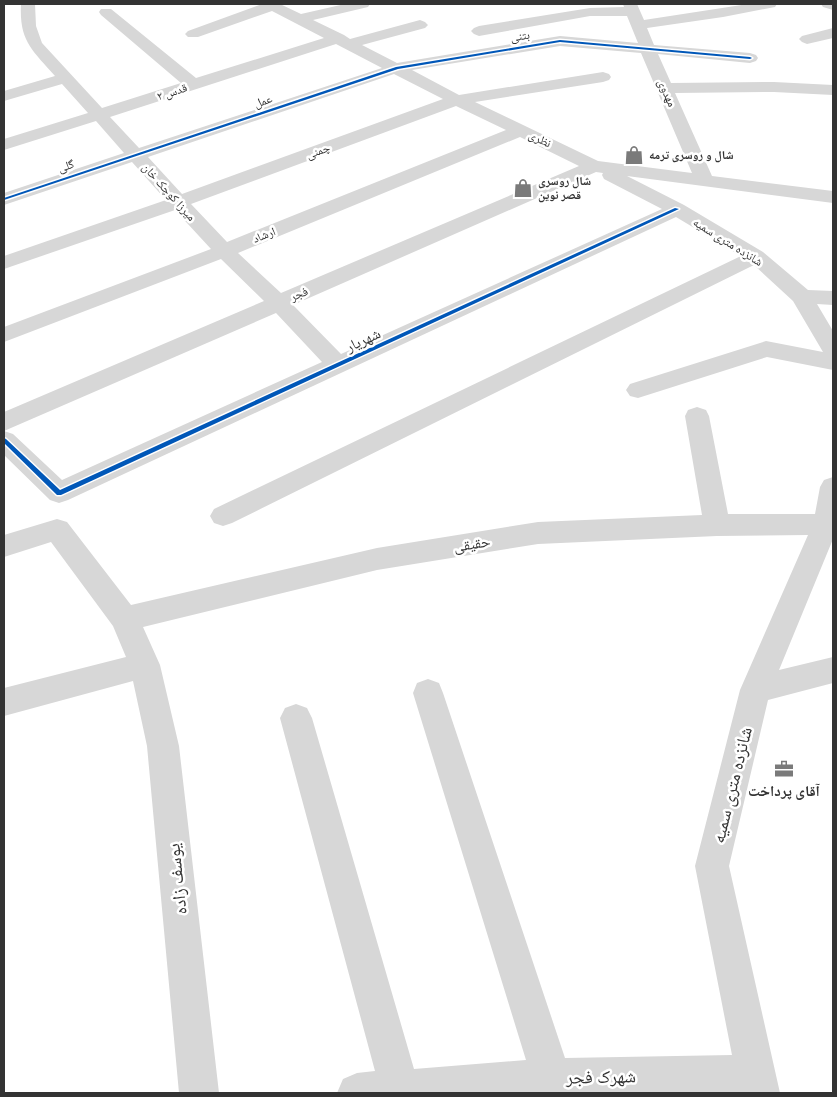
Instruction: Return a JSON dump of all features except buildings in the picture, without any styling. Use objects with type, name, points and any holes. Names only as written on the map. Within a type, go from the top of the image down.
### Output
[{"type":"street","name":"میرزا کوچک خان","points":[[28,4],[28,26],[36,44],[224,251],[279,302],[338,365]]},
{"type":"street","points":[[300,20],[363,4]]},
{"type":"street","points":[[709,4],[723,13]]},
{"type":"street","points":[[478,31],[590,12],[723,13],[770,4]]},
{"type":"street","points":[[828,4],[833,6]]},
{"type":"street","points":[[193,34],[271,5]]},
{"type":"street","name":"نظری","points":[[271,5],[398,68],[457,100],[594,166],[833,197]]},
{"type":"street","points":[[106,12],[194,86]]},
{"type":"street","name":"مهدوی","points":[[634,13],[648,50],[705,180]]},
{"type":"street","name":"قدس ۲","points":[[4,145],[344,41],[420,25]]},
{"type":"street","points":[[807,39],[833,33]]},
{"type":"street","name":"بتنی","points":[[398,68],[560,41],[750,58]]},
{"type":"street","name":"عمل","points":[[136,155],[398,68]]},
{"type":"street","name":"چمنی","points":[[4,263],[178,202],[457,100],[603,77]]},
{"type":"street","points":[[4,96],[66,78]]},
{"type":"street","points":[[665,88],[774,87],[833,90]]},
{"type":"street","name":"ارشاد","points":[[4,335],[224,251],[522,130]]},
{"type":"street","name":"گلی","points":[[4,199],[136,155]]},
{"type":"street","name":"شانزده متری سمیه","points":[[594,166],[677,209],[756,256],[802,297],[833,350]]},
{"type":"street","name":"فجر","points":[[4,422],[594,166]]},
{"type":"street","name":"شهریار","points":[[4,440],[59,493],[677,209]]},
{"type":"street","points":[[223,516],[756,256]]},
{"type":"street","points":[[802,297],[833,298]]},
{"type":"street","points":[[638,390],[766,349],[833,362]]},
{"type":"street","points":[[697,416],[717,525]]},
{"type":"street","name":"شانزده متری سمیه","points":[[757,1084],[712,866],[755,690],[830,524],[833,487]]},
{"type":"street","name":"حقیقی","points":[[125,619],[377,559],[538,533],[717,525],[830,524]]},
{"type":"street","name":"یوسف زاده","points":[[4,546],[57,530],[125,619],[145,666],[163,746],[198,1093]]},
{"type":"street","points":[[4,702],[145,666]]},
{"type":"street","points":[[755,690],[833,670]]},
{"type":"street","points":[[428,693],[552,1078]]},
{"type":"street","points":[[296,718],[400,1090]]},
{"type":"street","name":"شهرک فجر","points":[[357,1093],[552,1078],[757,1084]]},
{"type":"cycle path","points":[[4,199],[397,68],[560,41],[750,58]]},
{"type":"cycle path","points":[[4,440],[59,493],[677,209]]},
{"type":"place","name":"شال و روسری ترمه","points":[[634,155]]},
{"type":"place","name":"شال روسری قصر نوین","points":[[523,188]]},
{"type":"place","name":"آقای پرداخت","points":[[784,769]]}]
